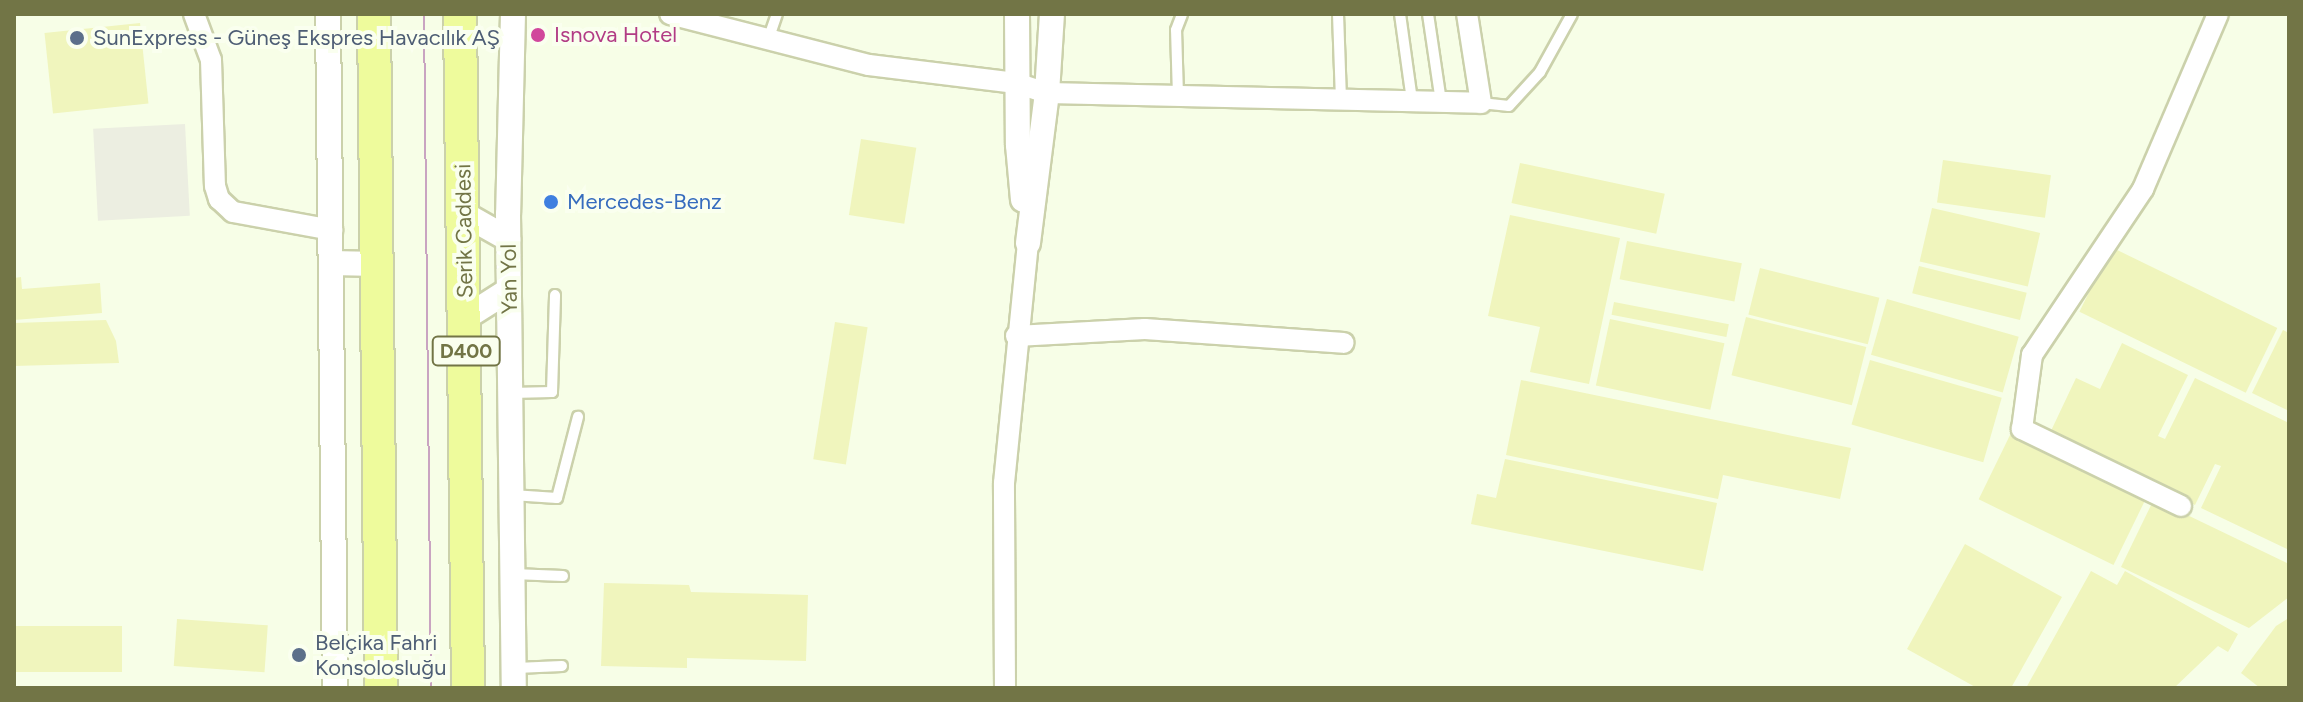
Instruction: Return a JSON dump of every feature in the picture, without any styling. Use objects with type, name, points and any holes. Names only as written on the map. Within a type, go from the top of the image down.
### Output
[{"type":"highway","points":[[374,14],[381,688]]},
{"type":"highway","name":"Serik Caddesi","points":[[460,14],[468,688]]},
{"type":"street","points":[[194,14],[211,60],[215,186],[219,199],[233,212],[332,230]]},
{"type":"street","points":[[328,14],[335,688]]},
{"type":"street","name":"Yan Yol","points":[[513,14],[508,239],[514,678]]},
{"type":"street","points":[[670,14],[869,65],[1016,83],[1047,93],[1481,103],[1467,14]]},
{"type":"street","points":[[720,14],[769,37]]},
{"type":"street","points":[[1017,14],[1018,145],[1028,243]]},
{"type":"street","points":[[1005,688],[1004,483],[1016,336],[1047,93],[1052,14]]},
{"type":"street","points":[[2181,506],[2022,429],[2032,355],[2143,189],[2218,14]]},
{"type":"street","points":[[332,230],[350,213],[376,215]]},
{"type":"street","points":[[464,214],[508,239]]},
{"type":"street","points":[[332,263],[377,264]]},
{"type":"street","points":[[465,318],[509,290]]},
{"type":"street","points":[[1016,336],[1145,329],[1344,343]]},
{"type":"lane","points":[[769,37],[777,14]]},
{"type":"lane","points":[[1178,96],[1176,30],[1182,14]]},
{"type":"lane","points":[[1338,14],[1341,100]]},
{"type":"lane","points":[[1400,14],[1412,101]]},
{"type":"lane","points":[[1428,14],[1441,102]]},
{"type":"lane","points":[[1481,103],[1509,106],[1540,72],[1572,14]]},
{"type":"lane","points":[[511,393],[552,392],[555,295]]},
{"type":"lane","points":[[512,495],[557,498],[578,417]]},
{"type":"lane","points":[[513,574],[563,576]]},
{"type":"lane","points":[[514,678],[562,666]]},
{"type":"shaded area","points":[[185,124],[190,216],[98,221],[93,129]]},
{"type":"building","points":[[140,23],[148,104],[53,114],[45,33]]},
{"type":"building","points":[[861,139],[916,148],[904,224],[849,215]]},
{"type":"building","points":[[1943,160],[2051,175],[2045,218],[1937,203]]},
{"type":"building","points":[[1520,163],[1665,194],[1656,234],[1511,203]]},
{"type":"building","points":[[1932,208],[2040,233],[2028,287],[1920,262]]},
{"type":"building","points":[[1510,215],[1620,238],[1589,384],[1530,372],[1540,327],[1488,316]]},
{"type":"building","points":[[1627,241],[1742,263],[1734,302],[1620,279]]},
{"type":"building","points":[[2111,247],[2277,328],[2246,393],[2079,312]]},
{"type":"building","points":[[1919,266],[2027,293],[2020,320],[1912,293]]},
{"type":"building","points":[[1760,268],[1879,298],[1868,344],[1748,315]]},
{"type":"building","points":[[21,277],[22,289],[100,283],[102,313],[14,320],[14,278]]},
{"type":"building","points":[[1887,299],[2019,337],[2003,393],[1871,355]]},
{"type":"building","points":[[1614,302],[1729,324],[1726,337],[1612,315]]},
{"type":"building","points":[[1746,317],[1866,347],[1852,405],[1731,375]]},
{"type":"building","points":[[1610,319],[1724,343],[1710,410],[1596,386]]},
{"type":"building","points":[[106,320],[116,341],[119,363],[14,366],[14,323]]},
{"type":"building","points":[[835,322],[868,327],[846,464],[813,459]]},
{"type":"building","points":[[2283,330],[2289,333],[2289,411],[2252,393]]},
{"type":"building","points":[[2122,343],[2188,375],[2158,436],[2165,439],[2195,378],[2289,423],[2289,550],[2201,508],[2221,466],[2215,464],[2195,505],[2049,435],[2076,378],[2100,389]]},
{"type":"building","points":[[1870,360],[2002,398],[1983,462],[1852,424]]},
{"type":"building","points":[[1521,380],[1851,448],[1840,499],[1723,475],[1718,499],[1506,455]]},
{"type":"building","points":[[2012,431],[2147,497],[2114,565],[1979,499]]},
{"type":"building","points":[[1505,459],[1717,503],[1703,571],[1471,524],[1477,494],[1496,498]]},
{"type":"building","points":[[2154,499],[2289,564],[2289,597],[2249,628],[2121,567]]},
{"type":"building","points":[[1965,544],[2062,597],[2011,688],[1977,688],[1907,649]]},
{"type":"building","points":[[2091,571],[2117,585],[2125,571],[2238,634],[2228,652],[2218,646],[2174,688],[2026,688]]},
{"type":"building","points":[[604,583],[689,585],[691,592],[808,595],[806,661],[687,658],[687,668],[601,666]]},
{"type":"building","points":[[2289,618],[2289,688],[2260,688],[2241,673],[2276,626]]},
{"type":"building","points":[[177,619],[268,625],[264,672],[174,666]]},
{"type":"building","points":[[14,626],[122,626],[122,672],[14,672]]},
{"type":"tram line","points":[[424,14],[431,688]]},
{"type":"place","name":"Isnova Hotel","points":[[538,35]]},
{"type":"place","name":"SunExpress - Güneş Ekspres Havacılık AŞ","points":[[77,38]]},
{"type":"place","name":"Mercedes-Benz","points":[[551,202]]},
{"type":"place","name":"Belçika Fahri Konsolosluğu","points":[[299,655]]}]
